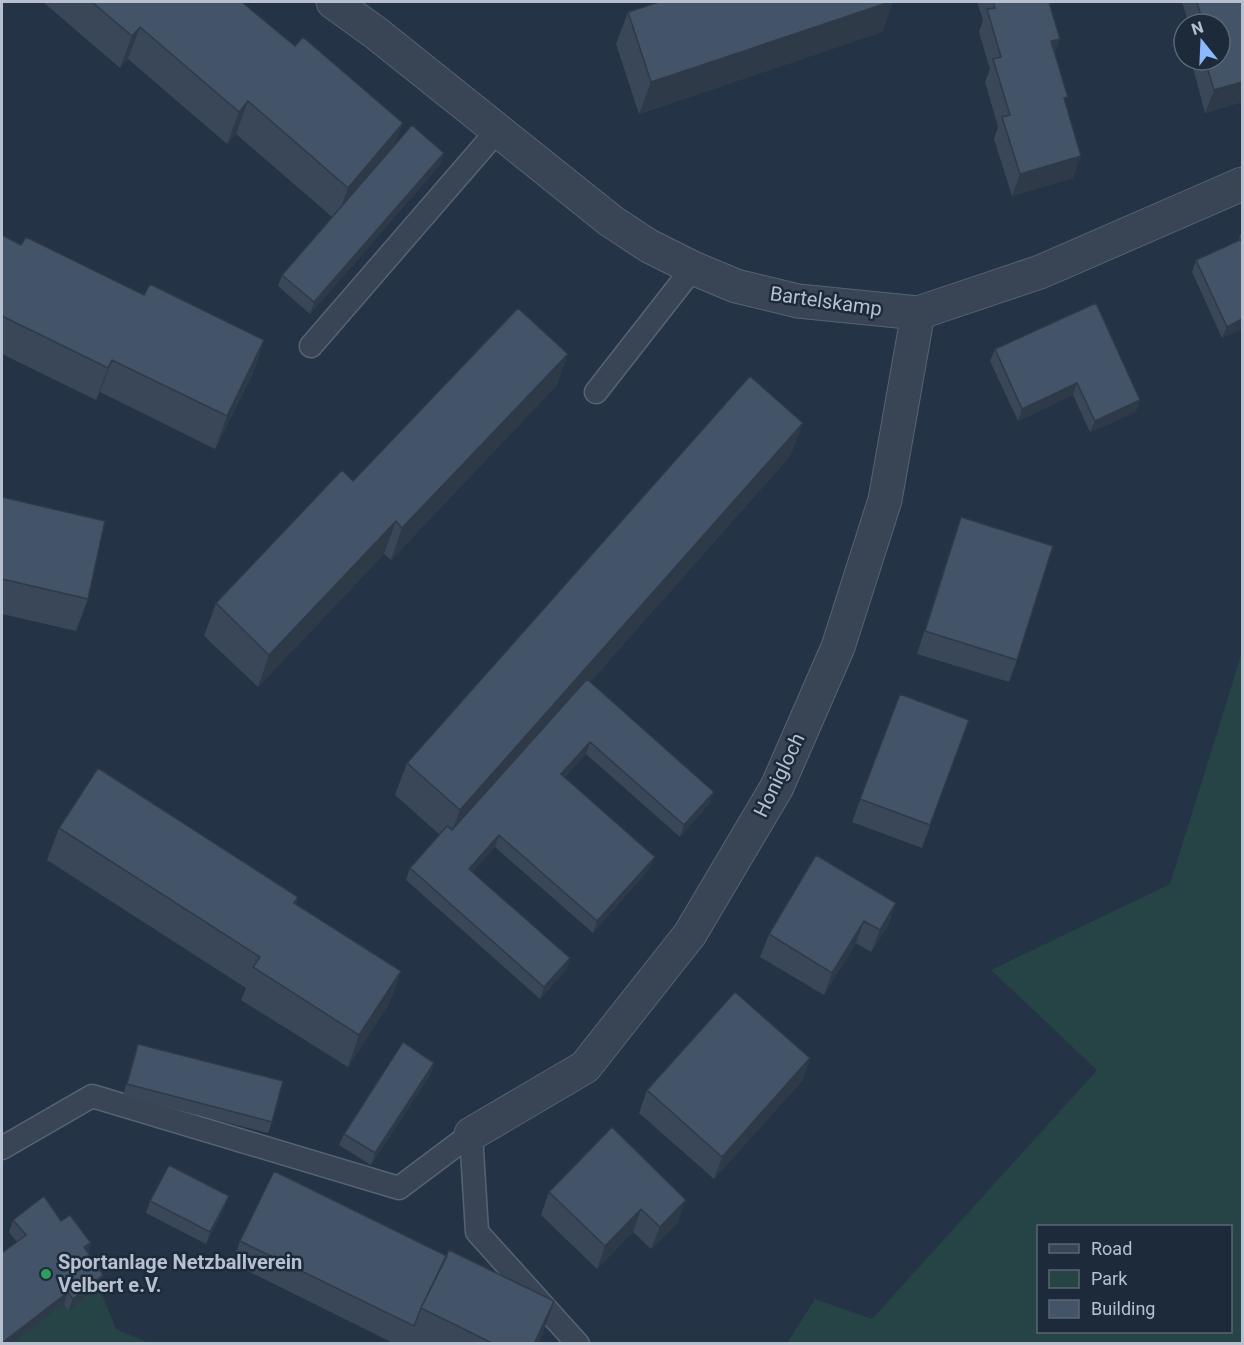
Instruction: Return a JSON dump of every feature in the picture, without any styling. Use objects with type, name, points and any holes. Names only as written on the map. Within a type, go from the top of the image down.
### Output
[{"type":"street","name":"Bartelskamp","points":[[333,2],[376,33],[611,221],[649,246],[736,286],[798,301],[918,313],[1040,272],[1242,184]]},
{"type":"street","name":"Honigloch","points":[[471,1134],[585,1067],[690,934],[777,787],[838,647],[885,500],[918,313]]},
{"type":"lane","points":[[311,346],[497,131]]},
{"type":"lane","points":[[596,392],[693,268]]},
{"type":"lane","points":[[2,1149],[92,1096],[399,1188],[471,1134]]},
{"type":"lane","points":[[471,1134],[477,1232],[578,1344]]},
{"type":"green space","points":[[1242,652],[1242,1343],[787,1343],[815,1299],[872,1319],[1097,1070],[991,970],[1170,884]]},
{"type":"green space","name":"Sportanlage Netzballverein Velbert e.V.","points":[[9,1232],[80,1259],[99,1287],[116,1329],[149,1343],[2,1344],[21,1247]]},
{"type":"building","points":[[92,2],[242,2],[295,46],[303,37],[403,123],[348,188],[248,101],[239,112],[140,27],[132,36]]},
{"type":"building","points":[[659,2],[890,2],[651,82],[628,12]]},
{"type":"building","points":[[993,2],[1049,2],[1060,39],[1051,41],[1068,97],[1064,98],[1081,156],[1020,174],[1002,117],[1010,115],[993,59],[1001,57],[987,9],[995,8]]},
{"type":"building","points":[[1197,2],[1242,2],[1242,82],[1214,90],[1209,72],[1232,72],[1232,12],[1200,12]]},
{"type":"building","points":[[412,125],[444,153],[314,302],[282,275]]},
{"type":"building","points":[[2,235],[21,245],[26,237],[144,295],[150,284],[264,340],[227,416],[112,360],[108,368],[2,316]]},
{"type":"building","points":[[1242,239],[1242,319],[1227,327],[1196,260]]},
{"type":"building","points":[[1096,303],[1140,400],[1095,421],[1077,383],[1022,409],[995,349]]},
{"type":"building","points":[[518,308],[568,354],[402,528],[396,521],[269,655],[216,603],[342,470],[353,481]]},
{"type":"building","points":[[750,376],[803,423],[460,810],[407,763]]},
{"type":"building","points":[[2,497],[105,521],[88,599],[2,579]]},
{"type":"building","points":[[961,517],[1053,546],[1017,660],[925,631]]},
{"type":"building","points":[[587,679],[714,792],[684,825],[590,742],[561,774],[655,857],[597,921],[499,835],[469,869],[570,958],[544,987],[410,868],[447,826],[452,830]]},
{"type":"building","points":[[900,694],[969,720],[930,825],[860,799]]},
{"type":"building","points":[[98,768],[298,897],[294,903],[401,971],[359,1035],[253,967],[260,957],[59,828]]},
{"type":"building","points":[[816,855],[896,903],[880,930],[864,921],[832,973],[769,934]]},
{"type":"building","points":[[735,992],[810,1058],[722,1157],[647,1090]]},
{"type":"building","points":[[403,1042],[434,1063],[375,1153],[344,1134]]},
{"type":"building","points":[[138,1044],[283,1081],[272,1122],[127,1084]]},
{"type":"building","points":[[612,1127],[686,1200],[660,1227],[641,1209],[605,1246],[549,1192]]},
{"type":"building","points":[[169,1165],[229,1196],[210,1232],[150,1201]]},
{"type":"building","points":[[274,1171],[447,1256],[414,1326],[240,1241]]},
{"type":"building","name":"Sportanlage Netzballverein Velbert e.V.","points":[[44,1196],[61,1221],[70,1215],[91,1243],[84,1247],[103,1275],[73,1299],[68,1292],[2,1343],[2,1253],[26,1235],[13,1220]]},
{"type":"building","points":[[449,1250],[554,1301],[534,1344],[494,1344],[421,1308]]},
{"type":"place","name":"Sportanlage Netzballverein Velbert e.V.","points":[[46,1274]]}]
